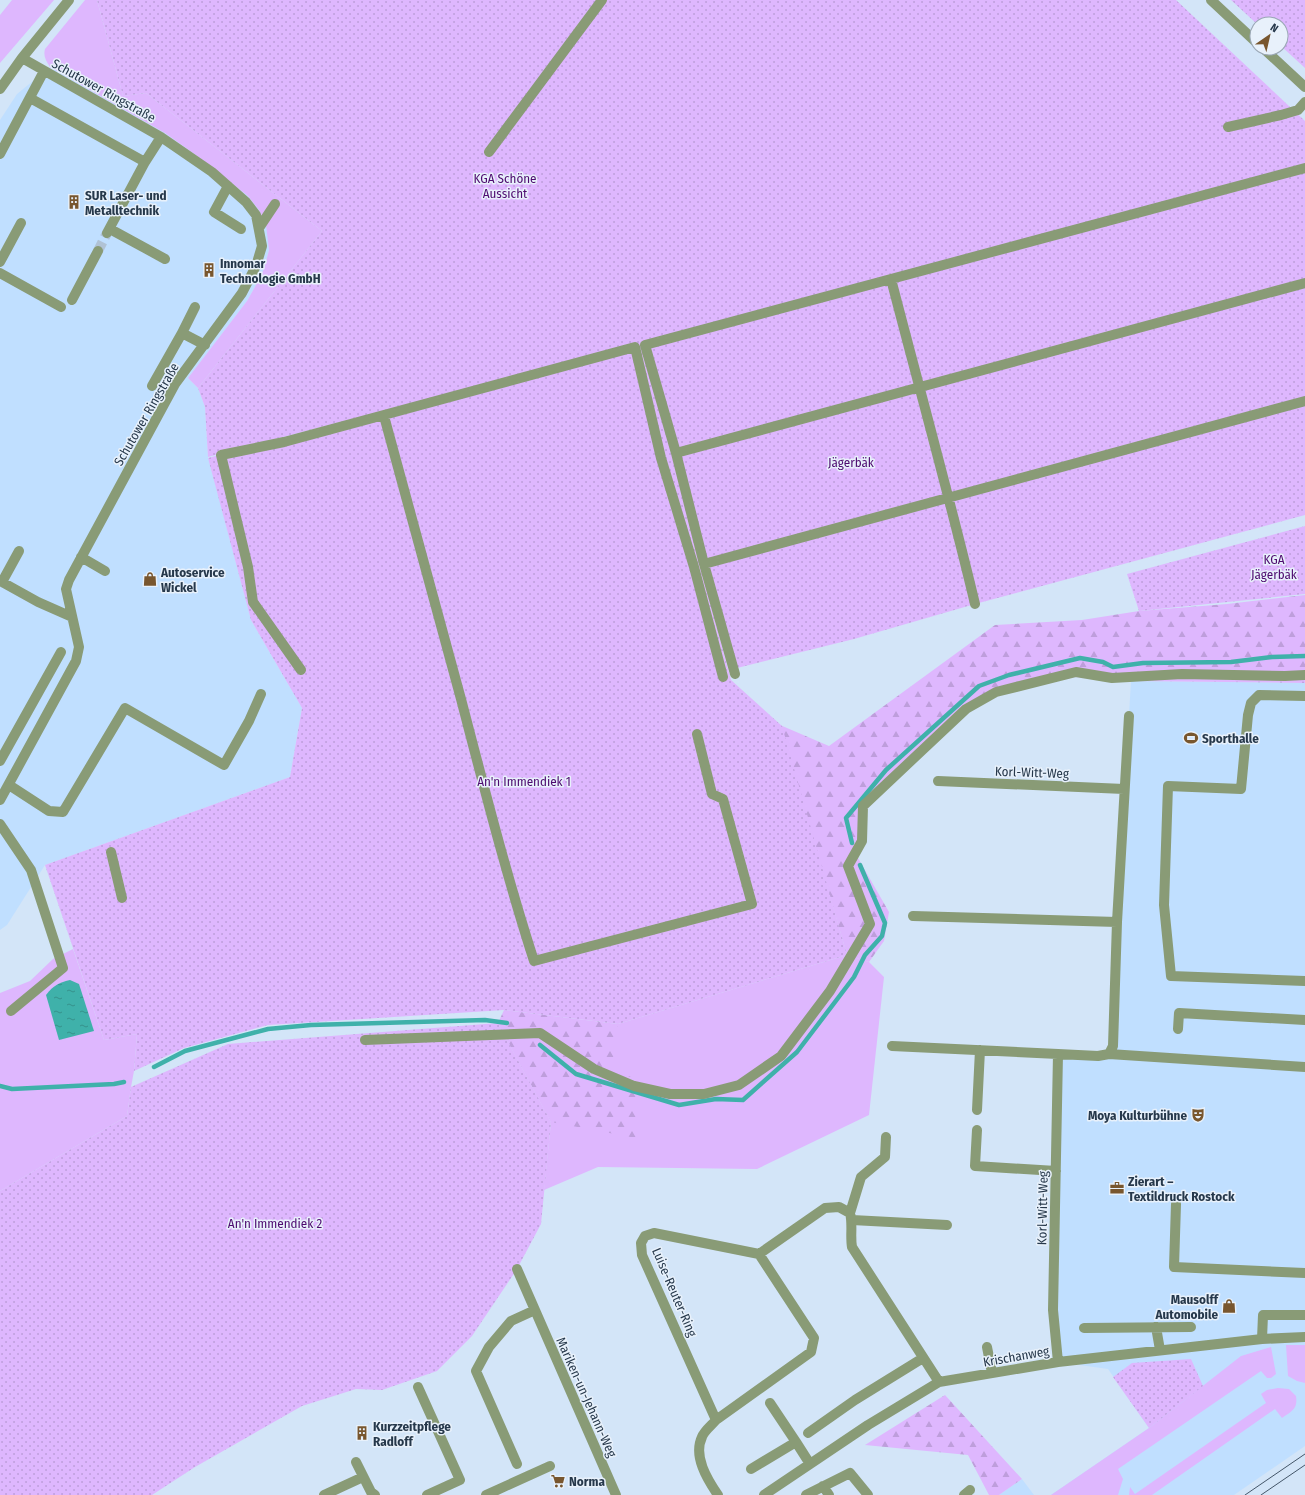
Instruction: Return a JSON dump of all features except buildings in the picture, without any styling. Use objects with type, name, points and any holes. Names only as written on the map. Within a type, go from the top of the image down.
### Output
[{"type":"street","points":[[0,89],[22,58],[69,0]]},
{"type":"street","points":[[489,152],[602,0]]},
{"type":"street","points":[[1212,0],[1249,35]]},
{"type":"street","points":[[1272,56],[1305,87]]},
{"type":"street","name":"Schutower Ringstraße","points":[[0,800],[76,661],[79,647],[66,589],[69,580],[175,384],[242,294],[251,277],[262,246],[256,215],[249,206],[212,172],[161,137],[22,58]]},
{"type":"street","points":[[0,154],[44,71]]},
{"type":"street","points":[[30,98],[146,162]]},
{"type":"street","points":[[1228,127],[1281,116],[1298,110],[1305,102]]},
{"type":"street","points":[[161,137],[108,231],[165,259]]},
{"type":"street","points":[[735,674],[704,564],[676,453],[645,345],[1305,168]]},
{"type":"street","points":[[228,186],[214,212],[242,229]]},
{"type":"street","points":[[259,228],[275,204]]},
{"type":"street","points":[[0,262],[21,223]]},
{"type":"street","points":[[72,300],[98,251]]},
{"type":"street","points":[[0,273],[61,306]]},
{"type":"street","points":[[891,279],[949,497],[975,604]]},
{"type":"street","points":[[676,453],[1305,283]]},
{"type":"street","points":[[152,386],[195,307]]},
{"type":"street","points":[[182,333],[205,345]]},
{"type":"street","points":[[301,670],[253,602],[248,567],[221,455],[284,442],[384,416],[635,347],[661,458],[694,567],[723,677]]},
{"type":"street","points":[[704,564],[1305,401]]},
{"type":"street","points":[[384,416],[444,633],[517,908],[534,961],[752,904],[723,799],[712,794],[697,734]]},
{"type":"street","points":[[19,551],[2,582],[38,602],[72,617]]},
{"type":"street","points":[[81,557],[105,571]]},
{"type":"street","points":[[0,761],[61,652]]},
{"type":"street","points":[[365,1040],[540,1033],[594,1069],[634,1086],[670,1094],[704,1094],[739,1085],[781,1056],[830,991],[870,924],[848,866],[862,841],[863,806],[966,709],[996,692],[1076,672],[1112,678],[1182,674],[1305,675]]},
{"type":"street","points":[[9,785],[49,811],[64,812],[125,708],[224,765],[249,721],[261,694]]},
{"type":"street","points":[[1305,696],[1259,695],[1251,703],[1248,715],[1242,789],[1168,786],[1164,905],[1171,976],[1305,981]]},
{"type":"street","points":[[1109,1054],[1113,1046],[1117,922],[1129,716]]},
{"type":"street","name":"Korl-Witt-Weg","points":[[938,781],[1124,789]]},
{"type":"street","points":[[0,824],[31,870],[63,968],[11,1011]]},
{"type":"street","points":[[111,852],[122,898]]},
{"type":"street","points":[[913,916],[1117,922]]},
{"type":"street","points":[[1178,1029],[1179,1013],[1305,1020]]},
{"type":"street","points":[[892,1046],[1098,1056],[1109,1054],[1305,1066]]},
{"type":"street","points":[[976,1110],[980,1050]]},
{"type":"street","name":"Korl-Witt-Weg","points":[[1058,1054],[1053,1310],[1058,1362]]},
{"type":"street","points":[[977,1130],[975,1166],[1056,1170]]},
{"type":"street","points":[[886,1136],[885,1157],[861,1177],[851,1216],[850,1235],[852,1248],[939,1382]]},
{"type":"street","points":[[1176,1204],[1174,1267],[1305,1273]]},
{"type":"street","points":[[718,1495],[700,1461],[698,1448],[702,1436],[716,1420],[811,1352],[814,1338],[759,1254],[825,1208],[839,1207],[851,1216],[947,1225]]},
{"type":"street","name":"Luise-Reuter-Ring","points":[[716,1420],[642,1255],[641,1243],[645,1236],[654,1234],[759,1254]]},
{"type":"street","name":"Mariken-un-Jehann-Weg","points":[[517,1269],[616,1495]]},
{"type":"street","points":[[517,1464],[476,1371],[489,1347],[511,1321],[535,1310]]},
{"type":"street","points":[[1262,1339],[1263,1315],[1305,1315]]},
{"type":"street","points":[[1156,1327],[1160,1350]]},
{"type":"street","points":[[1084,1328],[1192,1327]]},
{"type":"street","name":"Krischanweg","points":[[764,1495],[868,1424],[939,1382],[1058,1362],[1262,1339],[1305,1336]]},
{"type":"street","points":[[987,1347],[992,1373]]},
{"type":"street","points":[[808,1433],[855,1400],[923,1358]]},
{"type":"street","points":[[418,1387],[460,1480],[427,1495]]},
{"type":"street","points":[[770,1404],[810,1464]]},
{"type":"street","points":[[751,1470],[796,1442]]},
{"type":"street","points":[[356,1462],[371,1492],[375,1495]]},
{"type":"street","points":[[486,1495],[550,1466]]},
{"type":"street","points":[[806,1495],[850,1473],[868,1495]]},
{"type":"street","points":[[324,1495],[363,1477]]},
{"type":"street","points":[[823,1486],[829,1495]]},
{"type":"shaded area","points":[[50,67],[165,133],[200,158],[248,196],[259,210],[267,225],[269,250],[264,269],[256,285],[247,301],[188,378],[198,388],[205,407],[208,457],[251,620],[302,708],[290,777],[45,865],[7,925],[0,930],[0,120],[17,94]]},
{"type":"shaded area","points":[[1131,681],[1305,683],[1305,1446],[1234,1495],[1051,1495],[1149,1428],[1108,1369],[1058,1362],[1053,1310],[1058,1054],[1109,1054]]},
{"type":"shaded area","points":[[1022,1479],[1034,1495],[999,1495]]},
{"type":"green space","points":[[12,0],[54,0],[0,63],[0,15]]},
{"type":"green space","points":[[85,0],[97,0],[123,96],[146,93],[322,231],[198,388],[188,378],[247,301],[264,269],[269,250],[266,225],[259,210],[248,196],[200,158],[165,133],[50,67],[45,58],[45,49]]},
{"type":"green space","points":[[97,0],[1176,0],[1305,121],[1305,515],[975,604],[854,639],[729,670],[703,576],[731,680],[782,726],[847,955],[618,1024],[504,1010],[268,1025],[184,1048],[134,1071],[137,1034],[104,1040],[45,865],[290,777],[302,708],[251,620],[208,458],[355,418],[208,457],[205,407],[198,388],[322,231],[146,93],[123,96]]},
{"type":"green space","points":[[1231,0],[1305,0],[1305,68],[1289,53],[1289,16],[1249,17]]},
{"type":"green space","name":"KGA Jägerbäk","points":[[1305,526],[1305,594],[1139,611],[1127,574]]},
{"type":"green space","points":[[1305,595],[1305,683],[1131,681],[1075,677],[995,695],[959,719],[891,781],[863,814],[858,858],[889,912],[884,941],[869,962],[847,955],[780,725],[829,746],[995,625],[1082,620],[1139,611],[1227,604]]},
{"type":"green space","points":[[73,949],[104,1040],[137,1034],[134,1071],[127,1116],[0,1191],[0,993],[30,981],[53,959]]},
{"type":"green space","points":[[847,955],[869,962],[884,977],[869,1115],[757,1169],[598,1167],[544,1190],[551,1122],[498,1023],[539,1033],[618,1024]]},
{"type":"green space","points":[[504,1010],[618,1024],[612,1069],[638,1080],[636,1138],[551,1122],[498,1023]]},
{"type":"green space","name":"An'n Immendiek 2","points":[[498,1023],[551,1122],[541,1224],[517,1269],[472,1336],[437,1371],[382,1390],[356,1389],[302,1406],[195,1467],[152,1495],[0,1495],[0,1191],[127,1116],[131,1087],[228,1044]]},
{"type":"green space","points":[[1286,1345],[1305,1345],[1305,1383],[1288,1376]]},
{"type":"green space","points":[[1271,1347],[1276,1374],[1271,1378],[1267,1378],[1261,1371],[1118,1469],[1123,1479],[1118,1495],[1051,1495],[1149,1428],[1241,1356]]},
{"type":"green space","points":[[1191,1359],[1203,1386],[1149,1428],[1113,1377],[1132,1363]]},
{"type":"green space","points":[[1278,1388],[1289,1389],[1296,1396],[1295,1407],[1289,1413],[1282,1418],[1275,1409],[1152,1495],[1129,1495],[1130,1487],[1135,1494],[1266,1403],[1261,1394],[1267,1390]]},
{"type":"green space","points":[[945,1395],[1022,1479],[999,1495],[989,1495],[968,1455],[865,1445]]},
{"type":"water","points":[[70,980],[79,984],[94,1031],[59,1040],[46,995],[56,985]]},
{"type":"waterway","points":[[852,843],[846,818],[886,770],[979,686],[1009,675],[1080,658],[1103,662],[1113,667],[1143,663],[1231,662],[1272,657],[1305,656]]},
{"type":"waterway","points":[[540,1045],[576,1074],[679,1105],[716,1099],[743,1100],[797,1052],[854,977],[865,955],[882,936],[885,923],[860,865]]},
{"type":"waterway","points":[[154,1067],[185,1051],[268,1029],[311,1025],[485,1020],[507,1023]]},
{"type":"waterway","points":[[0,1086],[12,1089],[114,1084],[124,1082]]},
{"type":"tunnel","points":[[98,251],[107,233]]},
{"type":"tram line","points":[[1245,1495],[1305,1454]]},
{"type":"tram line","points":[[1261,1495],[1305,1465]]},
{"type":"place","name":"SUR Laser- und Metalltechnik","points":[[74,202]]},
{"type":"place","name":"Innomar Technologie GmbH","points":[[209,270]]},
{"type":"place","name":"Autoservice Wickel","points":[[150,579]]},
{"type":"place","name":"Sporthalle","points":[[1191,738]]},
{"type":"place","name":"Moya Kulturbühne","points":[[1198,1115]]},
{"type":"place","name":"Zierart – Textildruck Rostock","points":[[1117,1188]]},
{"type":"place","name":"Mausolff Automobile","points":[[1229,1306]]},
{"type":"place","name":"Kurzzeitpflege Radloff","points":[[362,1433]]},
{"type":"place","name":"Norma","points":[[558,1481]]},
{"type":"park label","name":"KGA Schöne Aussicht","points":[[505,186]]},
{"type":"park label","name":"Jägerbäk","points":[[851,462]]},
{"type":"park label","name":"An'n Immendiek 1","points":[[524,781]]}]
